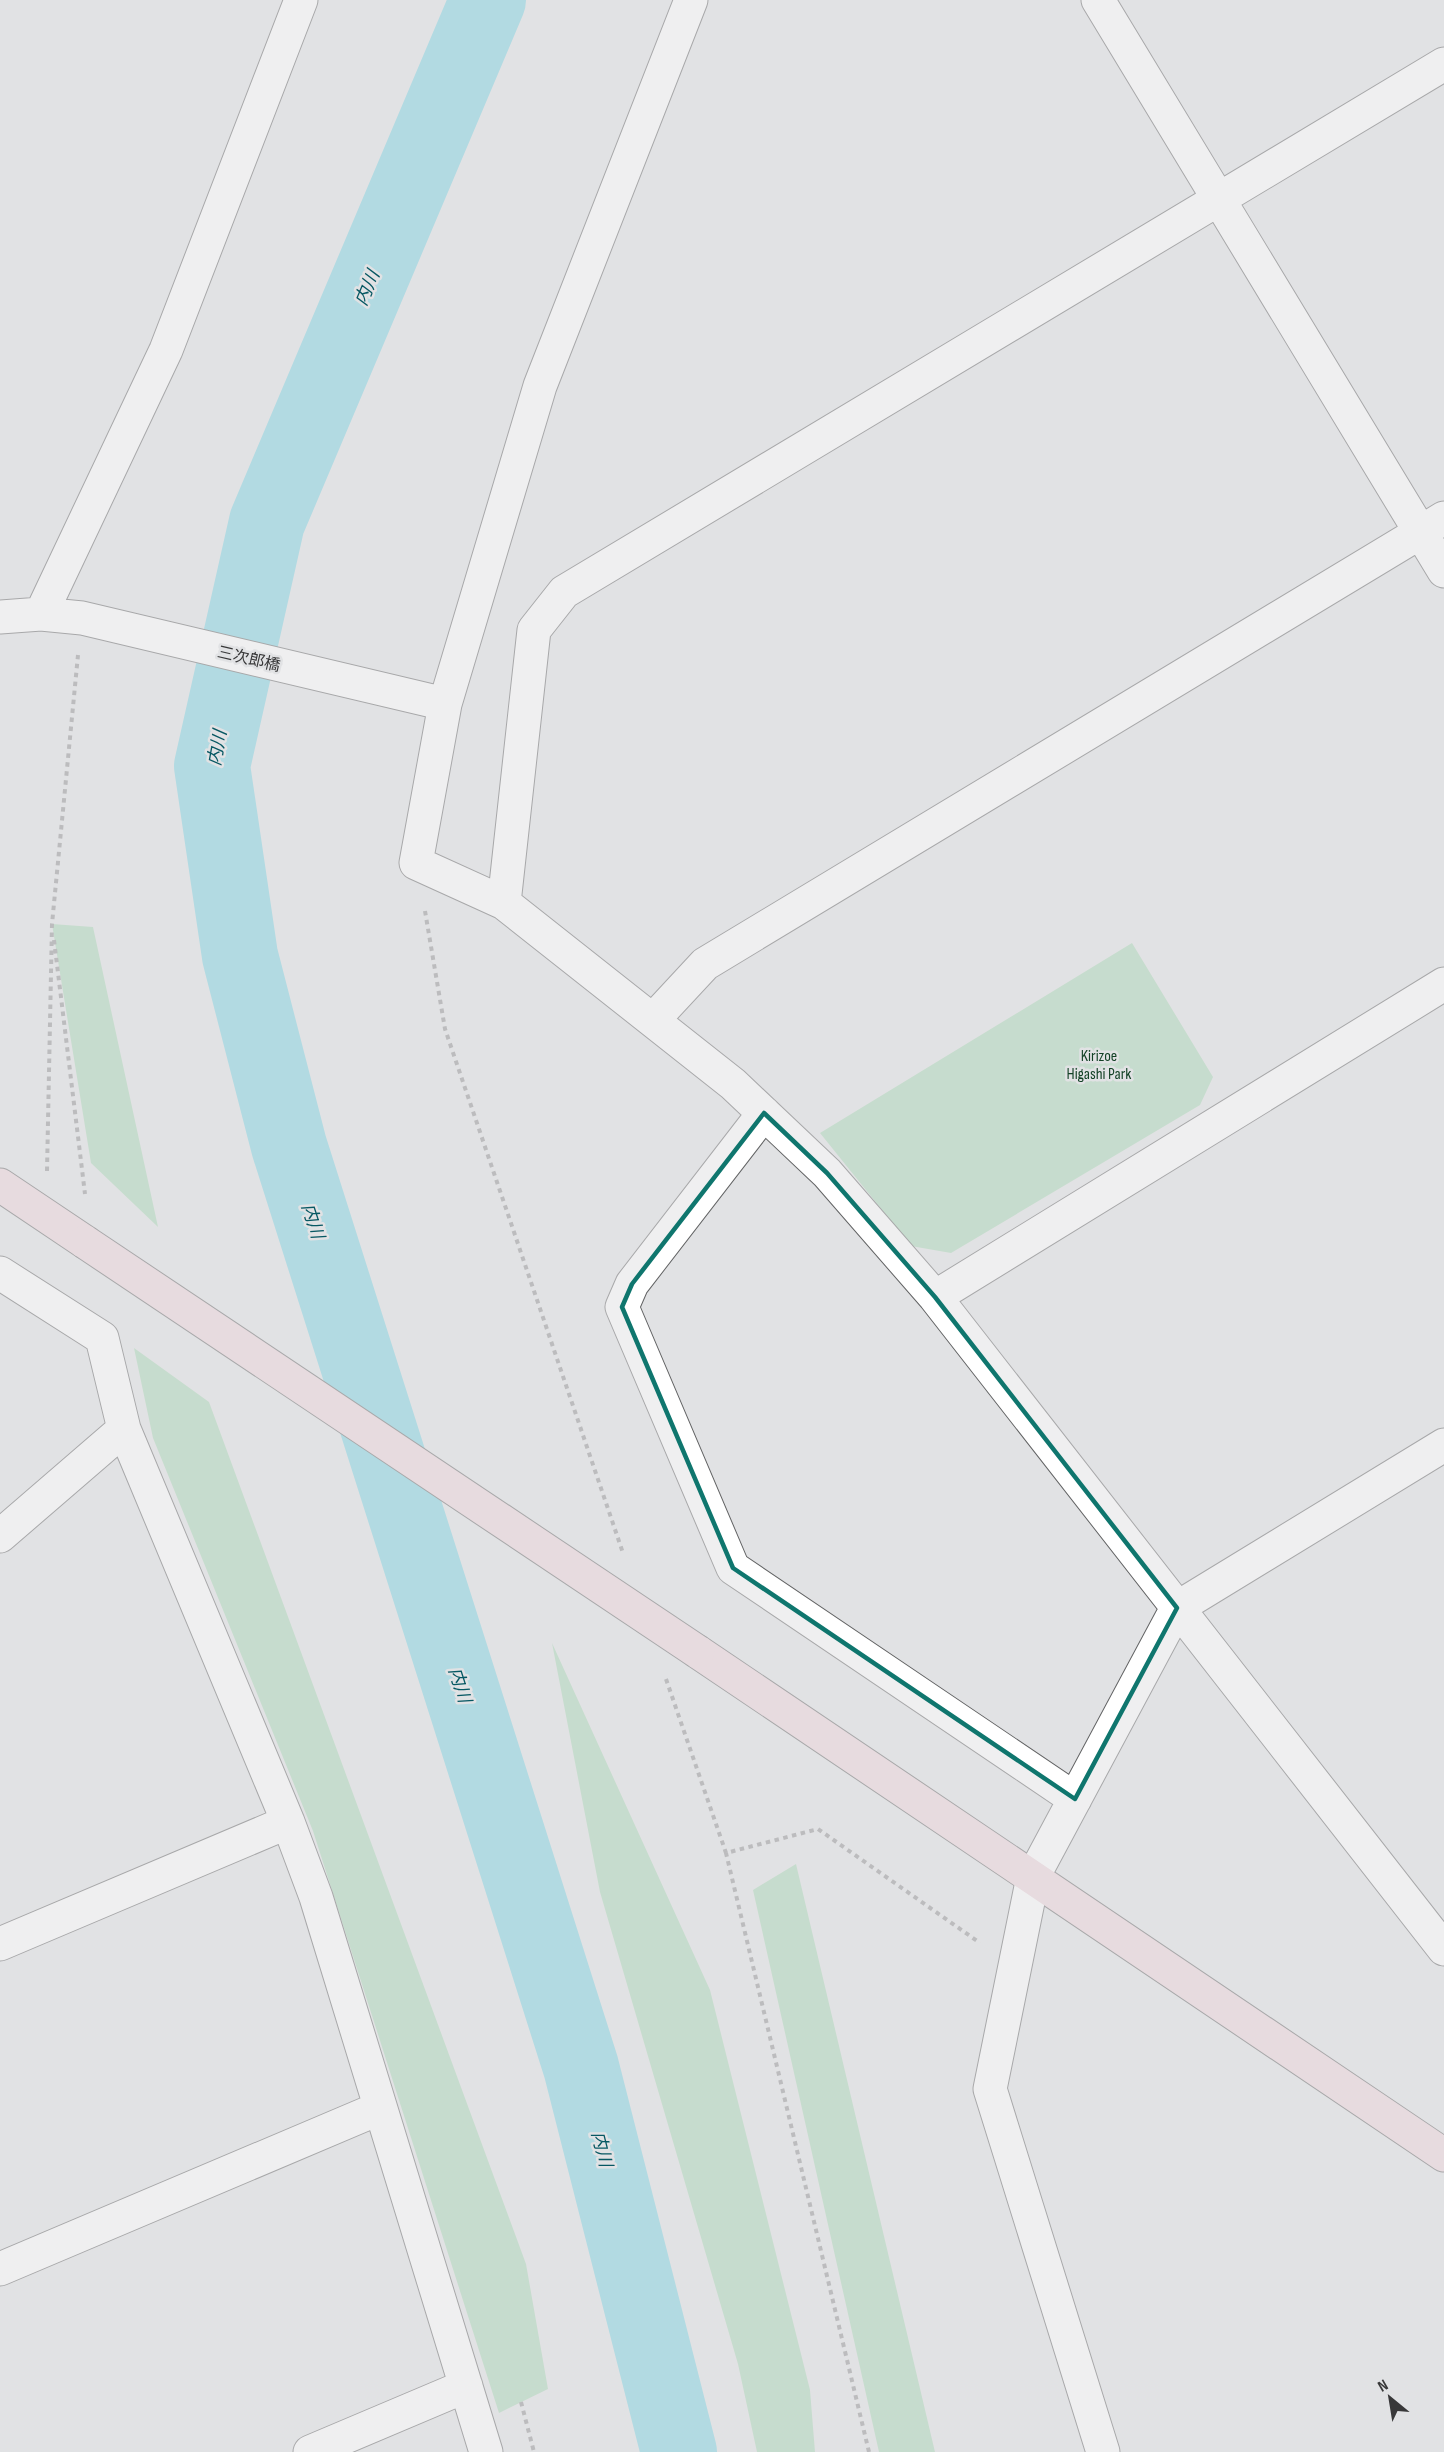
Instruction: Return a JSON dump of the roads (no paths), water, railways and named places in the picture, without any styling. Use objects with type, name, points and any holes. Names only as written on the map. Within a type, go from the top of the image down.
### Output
[{"type":"street","points":[[41,614],[166,350],[301,0]]},
{"type":"street","points":[[691,0],[540,386],[431,701],[416,863],[504,903],[733,1084],[827,1173],[935,1297],[1444,1949]]},
{"type":"street","points":[[1098,0],[1219,199],[1432,525],[1444,571]]},
{"type":"street","points":[[504,903],[534,630],[564,592],[1444,64]]},
{"type":"street","points":[[653,1020],[705,964],[1432,525]]},
{"type":"street","name":"三次郎橋","points":[[0,617],[41,614],[82,618],[431,701]]},
{"type":"street","points":[[935,1297],[1444,984]]},
{"type":"street","points":[[764,1113],[632,1284],[622,1307],[733,1568],[1075,1799]]},
{"type":"street","points":[[0,1185],[1444,2155]]},
{"type":"street","points":[[0,1273],[102,1338],[124,1429],[288,1822],[316,1897],[486,2452]]},
{"type":"street","points":[[0,1536],[124,1429]]},
{"type":"street","points":[[1103,2452],[990,2089],[1033,1877],[1177,1608],[1444,1445]]},
{"type":"street","points":[[0,1944],[288,1822]]},
{"type":"street","points":[[0,2269],[380,2108]]},
{"type":"street","points":[[310,2452],[466,2386]]},
{"type":"waterway","name":"内川","points":[[488,0],[267,522],[212,766],[240,956],[289,1146],[581,2067],[679,2452]]},
{"type":"park label","name":"Kirizoe Higashi Park","points":[[1099,1064]]}]
